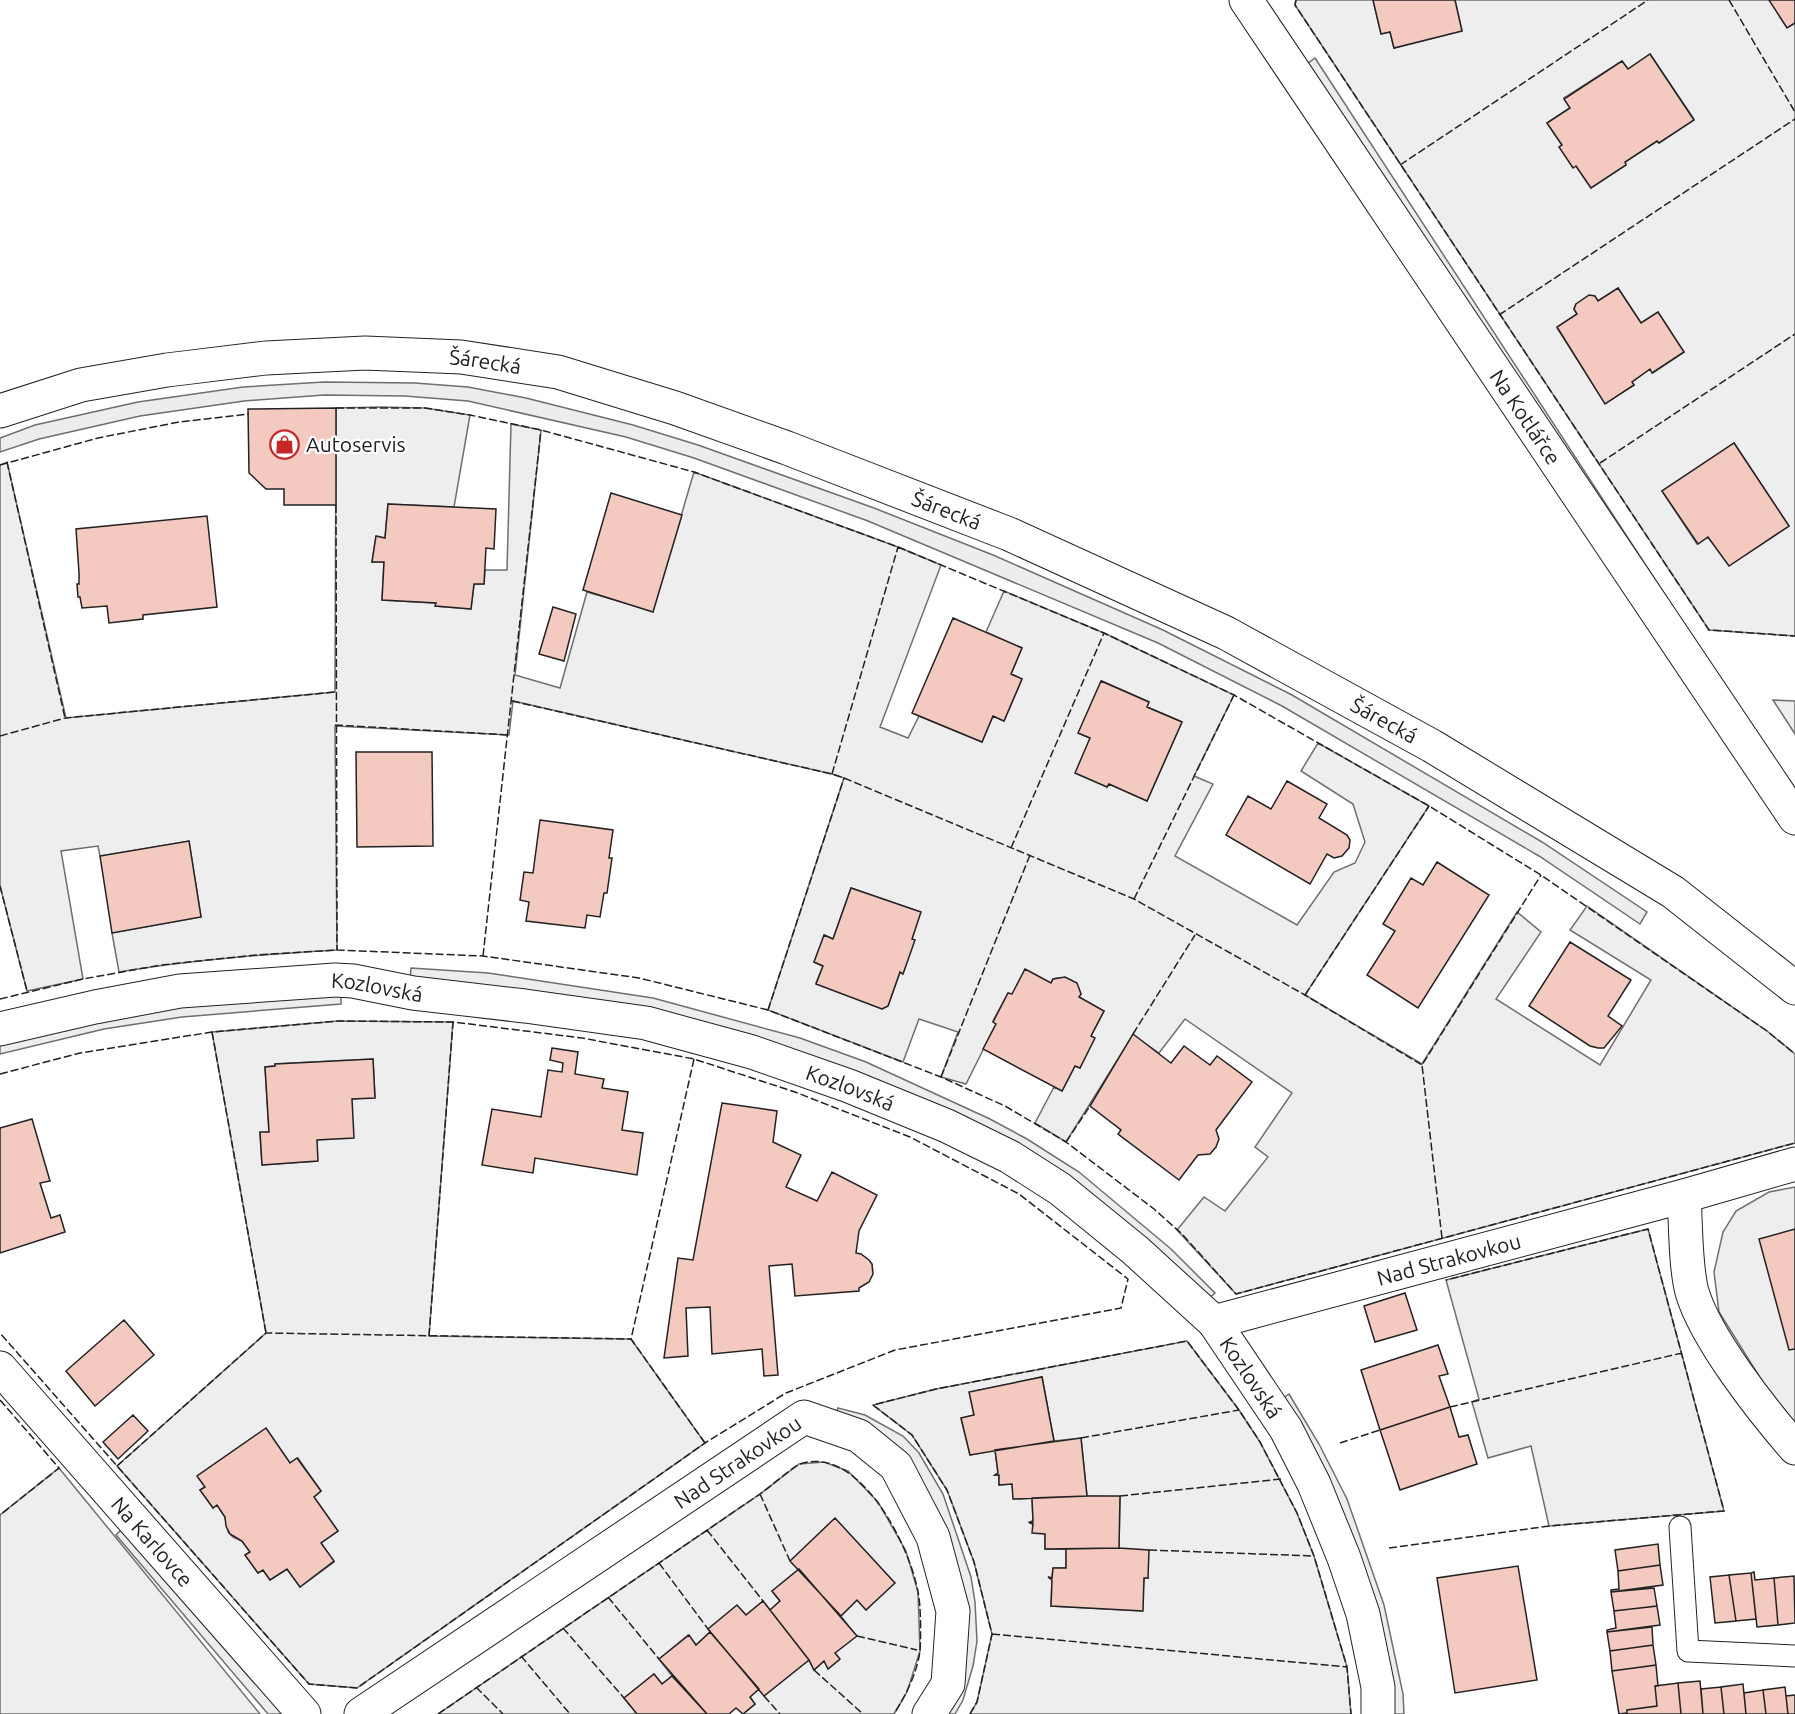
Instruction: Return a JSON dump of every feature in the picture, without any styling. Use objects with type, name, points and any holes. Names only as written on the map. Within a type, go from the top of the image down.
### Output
[{"type":"street","name":"Na Kotlářce","points":[[1254,5],[1795,818]]},
{"type":"street","name":"Šárecká","points":[[0,411],[81,385],[166,370],[266,358],[365,353],[461,357],[558,372],[675,408],[787,448],[1009,534],[1226,633],[1432,746],[1673,892],[1795,988]]},
{"type":"street","name":"Kozlovská","points":[[0,1029],[95,1007],[180,991],[335,980],[353,981],[413,993],[646,1023],[752,1052],[849,1086],[947,1126],[1010,1157],[1060,1189],[1135,1250],[1214,1322],[1286,1429],[1314,1484],[1344,1558],[1363,1614],[1378,1687],[1378,1714]]},
{"type":"street","name":"Nad Strakovkou","points":[[1214,1322],[1795,1164]]},
{"type":"street","points":[[1684,1196],[1690,1282],[1697,1305],[1731,1364],[1795,1448]]},
{"type":"street","name":"Na Karlovce","points":[[0,1368],[304,1714]]},
{"type":"street","name":"Nad Strakovkou","points":[[361,1714],[804,1417],[859,1436],[896,1466],[933,1537],[953,1611],[948,1684],[929,1714]]},
{"type":"lane","points":[[1680,1527],[1688,1652],[1795,1656]]},
{"type":"shaded area","points":[[1296,0],[1373,0],[1381,33],[1390,32],[1394,48],[1462,31],[1455,0],[1769,0],[1795,23],[1795,636],[1709,630],[1295,5]],"holes":[[[1650,54],[1694,119],[1659,143],[1657,141],[1625,162],[1626,165],[1591,188],[1576,166],[1573,167],[1547,123],[1570,108],[1564,98],[1622,61],[1628,69]],[[1618,288],[1641,323],[1658,312],[1684,352],[1653,373],[1650,369],[1632,382],[1634,385],[1605,403],[1557,328],[1577,314],[1574,309],[1576,304],[1598,301]],[[1734,443],[1789,526],[1729,565],[1708,537],[1697,544],[1662,491]]]},
{"type":"shaded area","points":[[1315,58],[1795,794],[1303,67]]},
{"type":"shaded area","points":[[324,382],[415,383],[468,387],[526,398],[633,425],[698,445],[874,508],[993,555],[1163,630],[1292,695],[1542,842],[1647,912],[1640,924],[1539,856],[1282,706],[1158,643],[868,521],[694,458],[626,437],[468,401],[405,396],[324,395],[244,401],[140,416],[39,439],[0,452],[0,438],[35,425],[138,402],[243,387]]},
{"type":"shaded area","points":[[336,408],[425,408],[470,415],[454,507],[388,504],[385,538],[376,537],[372,562],[384,562],[382,600],[436,603],[436,606],[471,609],[474,584],[484,584],[485,570],[507,570],[511,424],[541,430],[515,675],[560,688],[587,592],[653,611],[694,472],[941,565],[880,727],[908,738],[919,716],[982,742],[993,716],[1004,721],[1022,679],[1011,674],[1022,648],[986,632],[1004,591],[1104,633],[1234,695],[1194,776],[1213,784],[1175,856],[1297,925],[1334,872],[1355,863],[1365,842],[1353,804],[1301,771],[1318,743],[1429,806],[1305,995],[1422,1064],[1517,912],[1541,932],[1496,999],[1600,1065],[1651,980],[1570,930],[1587,906],[1767,1031],[1795,1054],[1795,1143],[1236,1294],[1177,1230],[1204,1197],[1225,1211],[1268,1157],[1255,1147],[1292,1093],[1185,1019],[1159,1053],[1133,1035],[1066,1142],[1035,1123],[1054,1087],[1062,1091],[1075,1066],[1080,1068],[1091,1036],[1104,1011],[1079,997],[1081,994],[1079,989],[1070,980],[1053,979],[1051,983],[1012,994],[1008,993],[993,1021],[996,1024],[966,1084],[941,1077],[958,1032],[919,1019],[903,1062],[768,1010],[844,778],[513,701],[509,735],[335,726],[337,950],[228,958],[119,972],[112,933],[201,917],[189,841],[100,856],[98,846],[61,851],[83,979],[27,991],[0,886],[0,465],[7,462],[66,718],[335,692]],"holes":[[[1102,681],[1149,702],[1147,707],[1182,722],[1147,801],[1109,784],[1107,787],[1090,738],[1079,733]],[[851,888],[920,912],[912,939],[914,940],[902,973],[900,972],[888,1006],[882,1009],[816,983],[823,966],[814,962],[825,935],[833,939]]]},
{"type":"shaded area","points":[[1773,700],[1795,701],[1795,734]]},
{"type":"shaded area","points":[[411,968],[488,973],[653,998],[800,1038],[866,1062],[990,1119],[1079,1172],[1171,1249],[1215,1293],[1204,1303],[1127,1229],[828,1064],[410,982]]},
{"type":"shaded area","points":[[341,991],[341,1004],[182,1017],[104,1029],[0,1054],[0,1040],[183,1003]]},
{"type":"shaded area","points":[[338,1021],[453,1022],[429,1336],[631,1339],[705,1443],[357,1688],[309,1684],[117,1466],[266,1333],[212,1032]],"holes":[[[373,1059],[375,1097],[352,1099],[317,1140],[317,1161],[262,1165],[260,1133],[269,1132],[265,1067],[275,1066],[275,1064]],[[266,1429],[290,1463],[298,1458],[321,1491],[314,1497],[338,1531],[321,1543],[334,1562],[300,1587],[287,1569],[270,1580],[263,1570],[258,1573],[245,1555],[250,1552],[242,1541],[228,1532],[225,1517],[217,1505],[213,1508],[200,1490],[205,1487],[198,1477]]]},
{"type":"shaded area","points":[[1795,1187],[1795,1423],[1764,1384],[1719,1312],[1714,1272],[1723,1232],[1736,1211],[1769,1192]]},
{"type":"shaded area","points":[[1648,1229],[1724,1511],[1549,1526],[1531,1446],[1488,1458],[1472,1402],[1479,1399],[1446,1280]]},
{"type":"shaded area","points":[[1187,1341],[1260,1442],[1297,1513],[1314,1556],[1347,1667],[1351,1714],[970,1714],[977,1702],[992,1634],[974,1562],[947,1490],[912,1435],[873,1405],[936,1389]],"holes":[[[1042,1377],[1054,1441],[1081,1438],[1087,1496],[1120,1497],[1119,1548],[1148,1578],[1144,1578],[1142,1611],[1051,1606],[1052,1580],[1048,1577],[1052,1578],[1053,1568],[1066,1568],[1066,1549],[1045,1549],[1045,1534],[1029,1522],[1033,1521],[1032,1498],[1014,1499],[1012,1484],[999,1485],[999,1475],[995,1475],[998,1473],[995,1450],[970,1455],[961,1418],[974,1415],[970,1392]]]},
{"type":"shaded area","points":[[1289,1394],[1319,1444],[1347,1499],[1384,1605],[1403,1694],[1404,1714],[1389,1714],[1277,1402]]},
{"type":"shaded area","points":[[838,1408],[865,1415],[903,1436],[919,1453],[943,1494],[971,1577],[975,1602],[977,1641],[973,1666],[963,1700],[955,1714],[941,1714],[942,1533],[834,1420]]},
{"type":"shaded area","points":[[824,1462],[848,1471],[878,1502],[906,1551],[918,1592],[920,1651],[907,1692],[894,1714],[743,1714],[755,1704],[750,1697],[759,1689],[765,1695],[809,1660],[814,1670],[824,1661],[829,1668],[839,1660],[835,1653],[856,1636],[841,1616],[857,1600],[866,1610],[894,1583],[799,1569],[772,1591],[780,1601],[770,1610],[763,1601],[746,1615],[737,1606],[708,1629],[710,1632],[696,1645],[688,1635],[659,1659],[672,1676],[662,1684],[654,1674],[624,1698],[636,1712],[633,1714],[438,1714],[760,1494],[799,1464]]},
{"type":"shaded area","points":[[59,1468],[260,1714],[0,1714],[0,1515]]},
{"type":"shaded area","points":[[127,1524],[285,1711],[281,1714],[268,1714],[116,1535]]},
{"type":"building","points":[[1373,0],[1455,0],[1462,31],[1394,48],[1390,32],[1381,34]]},
{"type":"building","points":[[1769,0],[1795,0],[1795,23],[1787,28]]},
{"type":"building","points":[[1650,54],[1694,120],[1625,162],[1626,165],[1591,188],[1576,166],[1573,168],[1559,147],[1562,145],[1547,123],[1570,108],[1564,99],[1622,61],[1628,69]]},
{"type":"building","points":[[1618,288],[1641,323],[1658,312],[1684,352],[1652,373],[1650,369],[1632,382],[1634,385],[1605,404],[1557,327],[1577,314],[1574,309],[1576,304],[1589,295],[1595,296],[1598,301]]},
{"type":"building","points":[[336,408],[336,505],[284,505],[284,489],[266,489],[249,473],[248,409]]},
{"type":"building","points":[[1734,443],[1789,526],[1729,566],[1708,537],[1698,544],[1662,491]]},
{"type":"building","points":[[611,493],[682,515],[653,612],[583,590]]},
{"type":"building","points":[[388,504],[496,509],[494,549],[486,548],[484,584],[474,584],[471,609],[435,606],[436,603],[382,600],[384,562],[372,562],[376,536],[385,538]]},
{"type":"building","points":[[207,516],[217,607],[143,615],[143,619],[109,623],[107,606],[82,608],[77,584],[79,584],[79,573],[76,529]]},
{"type":"building","points":[[553,607],[576,614],[564,661],[539,654]]},
{"type":"building","points":[[953,618],[1022,648],[1011,674],[1022,679],[1004,721],[993,716],[982,742],[912,713]]},
{"type":"building","points":[[1101,681],[1149,702],[1147,707],[1182,722],[1147,801],[1109,784],[1107,787],[1075,773],[1090,738],[1078,733]]},
{"type":"building","points":[[356,752],[432,752],[433,846],[357,847]]},
{"type":"building","points":[[1287,781],[1327,804],[1319,818],[1347,835],[1350,840],[1349,848],[1342,856],[1334,858],[1327,854],[1310,884],[1226,835],[1248,796],[1271,809]]},
{"type":"building","points":[[540,820],[613,830],[607,893],[604,893],[600,917],[587,915],[585,928],[526,921],[529,902],[520,900],[524,872],[533,873]]},
{"type":"building","points":[[189,841],[201,917],[112,933],[100,856]]},
{"type":"building","points":[[1437,862],[1489,895],[1418,1008],[1367,975],[1395,931],[1383,924],[1411,878],[1423,885]]},
{"type":"building","points":[[851,888],[921,912],[912,939],[915,940],[903,974],[900,972],[888,1006],[882,1009],[816,984],[823,966],[814,962],[824,935],[833,939]]},
{"type":"building","points":[[1570,942],[1631,980],[1608,1016],[1622,1026],[1604,1048],[1590,1046],[1529,1006]]},
{"type":"building","points":[[1025,969],[1051,983],[1053,979],[1065,977],[1077,983],[1081,994],[1079,997],[1104,1011],[1091,1036],[1095,1038],[1080,1068],[1075,1066],[1062,1091],[983,1049],[996,1024],[993,1022],[1008,993],[1012,994]]},
{"type":"building","points":[[1133,1034],[1171,1063],[1184,1046],[1210,1065],[1217,1056],[1252,1082],[1216,1130],[1219,1139],[1216,1147],[1210,1154],[1198,1155],[1179,1180],[1118,1134],[1121,1130],[1090,1106]]},
{"type":"building","points":[[552,1048],[578,1052],[575,1074],[604,1079],[602,1088],[628,1092],[622,1130],[643,1133],[637,1175],[535,1158],[533,1173],[482,1165],[492,1109],[541,1117],[548,1070],[562,1072],[563,1063],[550,1060]]},
{"type":"building","points":[[373,1059],[375,1098],[352,1099],[354,1138],[317,1140],[318,1161],[262,1165],[260,1132],[269,1132],[265,1067],[275,1066],[275,1064]]},
{"type":"building","points":[[722,1103],[777,1111],[773,1142],[801,1155],[786,1187],[817,1201],[832,1172],[877,1195],[859,1231],[856,1253],[869,1260],[873,1274],[869,1282],[859,1288],[859,1291],[795,1296],[792,1264],[769,1266],[778,1375],[764,1376],[762,1349],[712,1354],[710,1307],[686,1308],[688,1356],[664,1358],[678,1258],[693,1260]]},
{"type":"building","points":[[32,1119],[50,1181],[40,1183],[51,1218],[60,1215],[65,1232],[0,1253],[0,1128]]},
{"type":"building","points":[[1795,1229],[1795,1349],[1789,1350],[1759,1239]]},
{"type":"building","points":[[1405,1293],[1417,1330],[1375,1342],[1364,1306]]},
{"type":"building","points":[[124,1320],[154,1355],[95,1406],[66,1371]]},
{"type":"building","points":[[1438,1345],[1448,1374],[1439,1376],[1450,1407],[1380,1430],[1361,1370]]},
{"type":"building","points":[[1042,1377],[1054,1441],[970,1455],[961,1418],[974,1415],[969,1392]]},
{"type":"building","points":[[1450,1407],[1459,1437],[1468,1435],[1477,1464],[1400,1490],[1380,1430]]},
{"type":"building","points":[[133,1415],[148,1431],[118,1459],[103,1442]]},
{"type":"building","points":[[266,1428],[290,1463],[297,1458],[321,1491],[314,1497],[338,1531],[321,1543],[334,1561],[300,1587],[287,1569],[270,1580],[263,1570],[258,1573],[245,1555],[250,1552],[242,1541],[230,1534],[225,1517],[217,1505],[213,1508],[200,1490],[205,1487],[197,1476]]},
{"type":"building","points":[[1081,1438],[1087,1496],[1013,1499],[1012,1484],[999,1485],[999,1475],[995,1475],[998,1473],[995,1450]]},
{"type":"building","points":[[1120,1496],[1119,1548],[1045,1549],[1045,1534],[1032,1533],[1033,1523],[1029,1523],[1033,1521],[1032,1498]]},
{"type":"building","points":[[835,1518],[895,1583],[866,1610],[857,1600],[841,1616],[790,1561]]},
{"type":"building","points":[[1658,1544],[1660,1565],[1618,1571],[1615,1550]]},
{"type":"building","points":[[1066,1549],[1149,1550],[1148,1578],[1144,1578],[1143,1611],[1051,1606],[1052,1580],[1048,1577],[1052,1578],[1053,1568],[1066,1568]]},
{"type":"building","points":[[1660,1565],[1663,1585],[1611,1592],[1611,1590],[1619,1589],[1618,1571]]},
{"type":"building","points":[[1518,1566],[1537,1680],[1455,1693],[1437,1578]]},
{"type":"building","points":[[799,1569],[857,1636],[835,1653],[840,1659],[828,1669],[824,1661],[814,1670],[809,1660],[770,1610],[780,1601],[772,1591]]},
{"type":"building","points":[[1754,1572],[1755,1580],[1774,1578],[1778,1625],[1757,1627],[1751,1573]]},
{"type":"building","points":[[1751,1573],[1756,1619],[1736,1621],[1729,1575]]},
{"type":"building","points":[[1729,1575],[1736,1621],[1715,1623],[1710,1577]]},
{"type":"building","points":[[1794,1576],[1795,1623],[1778,1625],[1774,1578]]},
{"type":"building","points":[[1654,1588],[1657,1606],[1614,1611],[1611,1592]]},
{"type":"building","points":[[763,1601],[809,1660],[764,1696],[708,1629],[737,1605],[746,1615]]},
{"type":"building","points":[[1657,1606],[1660,1625],[1607,1632],[1607,1630],[1616,1628],[1614,1611]]},
{"type":"building","points":[[1652,1627],[1653,1645],[1610,1651],[1607,1632]]},
{"type":"building","points":[[710,1632],[759,1689],[750,1697],[755,1704],[743,1714],[736,1708],[729,1714],[707,1714],[659,1659],[689,1635],[696,1645]]},
{"type":"building","points":[[1653,1645],[1656,1665],[1612,1671],[1610,1651]]},
{"type":"building","points":[[1656,1665],[1657,1706],[1627,1710],[1627,1713],[1619,1714],[1612,1671]]},
{"type":"building","points":[[654,1674],[662,1684],[672,1676],[707,1714],[637,1714],[624,1698]]},
{"type":"building","points":[[1700,1681],[1703,1714],[1681,1714],[1678,1683]]},
{"type":"building","points":[[1678,1683],[1681,1714],[1627,1714],[1627,1710],[1657,1706],[1655,1686]]},
{"type":"building","points":[[1743,1684],[1746,1714],[1724,1714],[1721,1687]]},
{"type":"building","points":[[1721,1687],[1724,1714],[1703,1714],[1701,1689]]},
{"type":"building","points":[[1785,1687],[1788,1714],[1766,1714],[1763,1690]]},
{"type":"building","points":[[1763,1690],[1766,1714],[1746,1714],[1744,1693]]},
{"type":"building","points":[[1795,1695],[1795,1714],[1788,1714],[1786,1696]]},
{"type":"fence","points":[[1296,0],[1295,5],[1709,630],[1795,636]]},
{"type":"fence","points":[[1400,165],[1648,0]]},
{"type":"fence","points":[[1729,0],[1795,112]]},
{"type":"fence","points":[[1499,315],[1795,119]]},
{"type":"fence","points":[[1600,463],[1795,334]]},
{"type":"fence","points":[[336,408],[425,408],[470,415],[541,430],[694,472],[898,547],[1104,633],[1234,695],[1429,806],[1541,875],[1767,1031],[1795,1054]]},
{"type":"fence","points":[[0,465],[98,438],[179,422],[249,414]]},
{"type":"fence","points":[[483,956],[541,430]]},
{"type":"fence","points":[[7,462],[65,718]]},
{"type":"fence","points":[[336,505],[337,950]]},
{"type":"fence","points":[[832,774],[898,547]]},
{"type":"fence","points":[[1011,848],[1104,633]]},
{"type":"fence","points":[[0,736],[65,718],[335,692]]},
{"type":"fence","points":[[1134,899],[1234,695]]},
{"type":"fence","points":[[512,701],[844,778],[1134,899],[1305,995],[1422,1065]]},
{"type":"fence","points":[[335,725],[509,735]]},
{"type":"fence","points":[[768,1010],[844,778]]},
{"type":"fence","points":[[1305,995],[1429,806]]},
{"type":"fence","points":[[941,1077],[1030,855]]},
{"type":"fence","points":[[1442,1238],[1422,1065],[1541,875]]},
{"type":"fence","points":[[0,886],[27,991]]},
{"type":"fence","points":[[1133,1034],[1195,935]]},
{"type":"fence","points":[[0,999],[83,979],[161,965],[256,955],[337,950],[483,956],[639,978],[768,1010],[941,1077],[1005,1106],[1066,1142],[1154,1209],[1182,1234],[1236,1294],[1795,1143]]},
{"type":"fence","points":[[0,1074],[80,1053],[212,1032],[338,1021],[453,1022],[582,1038],[694,1059],[795,1092],[910,1137],[1019,1194],[1128,1279],[1121,1308],[895,1350],[786,1393],[705,1443],[357,1688],[309,1684],[0,1333]]},
{"type":"fence","points":[[429,1336],[453,1022]]},
{"type":"fence","points":[[212,1032],[266,1333]]},
{"type":"fence","points":[[694,1059],[631,1339],[705,1443]]},
{"type":"fence","points":[[1066,1142],[1090,1106]]},
{"type":"fence","points":[[1389,1548],[1549,1526],[1724,1511],[1648,1229],[1446,1280]]},
{"type":"fence","points":[[117,1466],[266,1333],[631,1339]]},
{"type":"fence","points":[[970,1714],[977,1702],[992,1634],[974,1562],[947,1490],[912,1435],[873,1405],[936,1389],[1187,1341],[1260,1442],[1297,1513],[1314,1556],[1347,1667],[1351,1714]]},
{"type":"fence","points":[[1450,1407],[1682,1353]]},
{"type":"fence","points":[[0,1400],[59,1468],[0,1515]]},
{"type":"fence","points":[[1081,1438],[1239,1410]]},
{"type":"fence","points":[[1340,1443],[1380,1430]]},
{"type":"fence","points":[[438,1714],[760,1494],[796,1466],[822,1462],[842,1469],[861,1484],[878,1503],[893,1526],[913,1572],[920,1605],[920,1651],[910,1684],[894,1714]]},
{"type":"fence","points":[[1120,1496],[1281,1479]]},
{"type":"fence","points":[[760,1494],[790,1561]]},
{"type":"fence","points":[[707,1530],[763,1601]]},
{"type":"fence","points":[[1149,1550],[1314,1556]]},
{"type":"fence","points":[[659,1563],[708,1629]]},
{"type":"fence","points":[[608,1597],[659,1659]]},
{"type":"fence","points":[[563,1628],[624,1698]]},
{"type":"fence","points":[[992,1634],[1347,1667]]},
{"type":"fence","points":[[857,1636],[917,1650]]},
{"type":"fence","points":[[521,1656],[570,1714]]},
{"type":"fence","points":[[814,1670],[863,1714]]},
{"type":"fence","points":[[476,1687],[503,1714]]},
{"type":"fence","points":[[764,1696],[780,1714]]},
{"type":"place","name":"Autoservis","points":[[285,444]]}]
